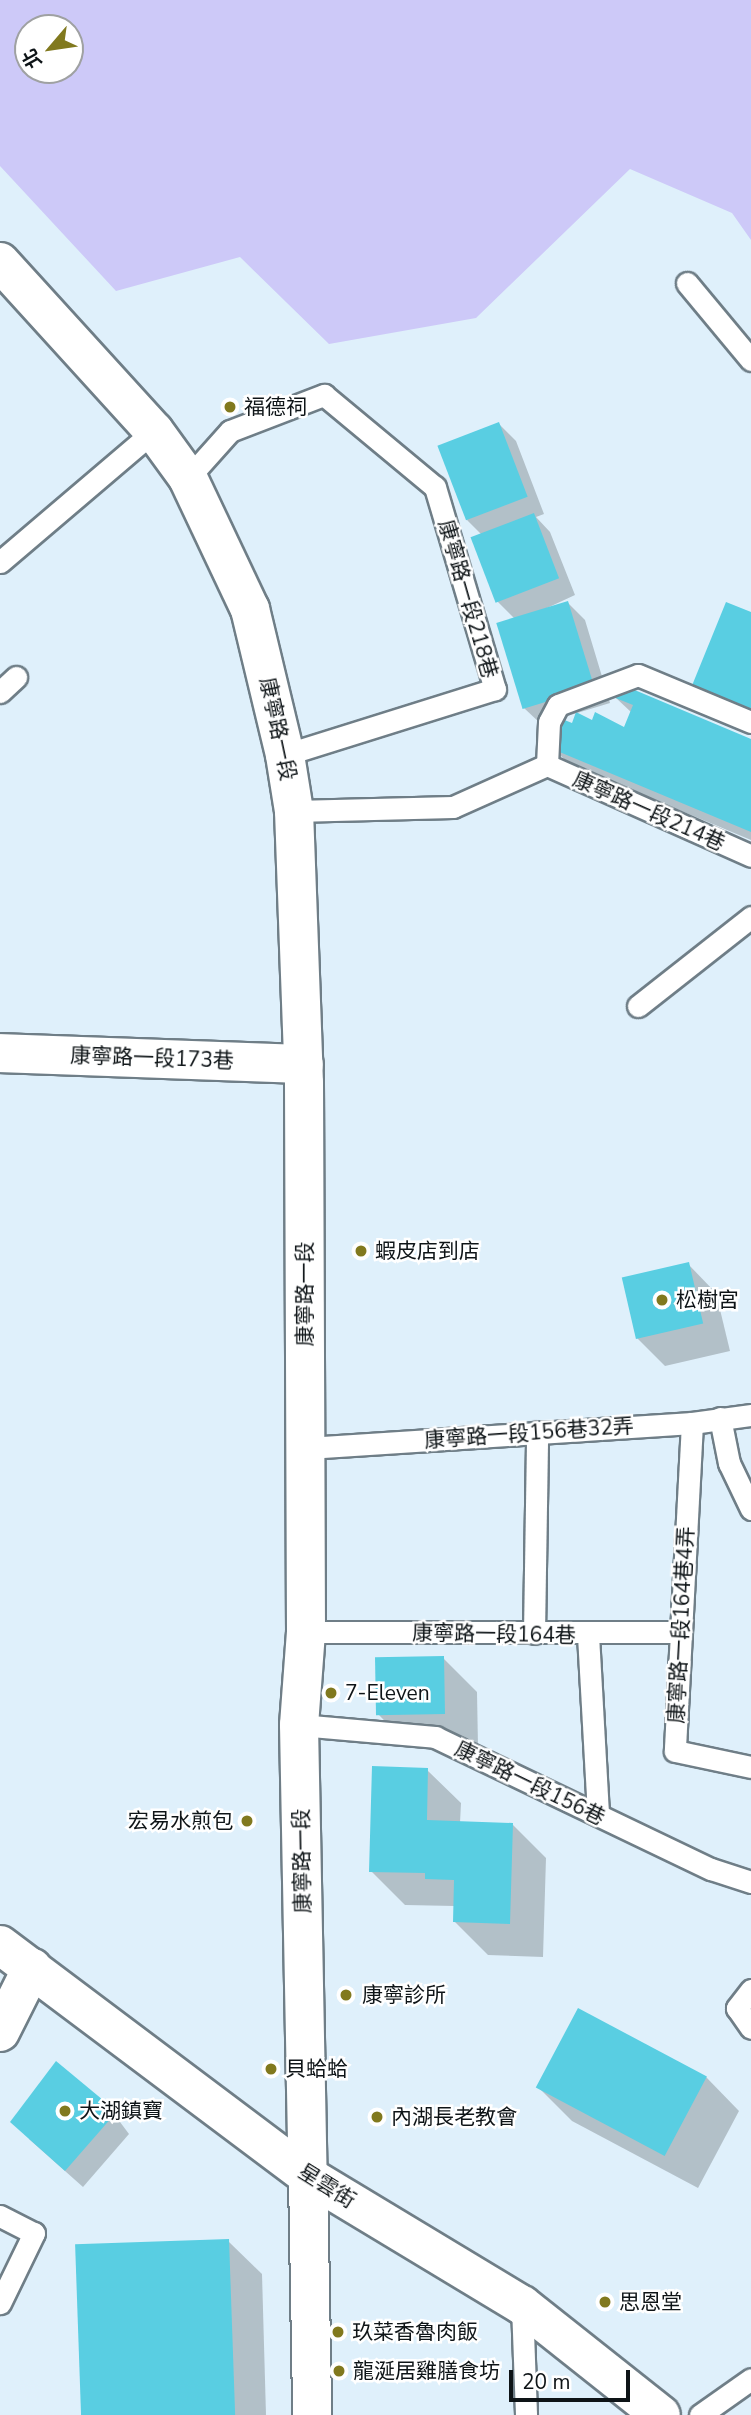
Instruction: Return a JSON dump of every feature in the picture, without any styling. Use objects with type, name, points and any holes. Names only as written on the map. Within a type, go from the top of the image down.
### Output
[{"type":"street","name":"康寧路一段","points":[[0,262],[154,431],[188,478],[250,609],[285,755],[294,811],[304,1064],[306,1632],[299,1725],[312,2415]]},
{"type":"street","name":"康寧路一段173巷","points":[[0,1053],[304,1064]]},
{"type":"street","name":"星雲街","points":[[0,1945],[308,2176],[522,2305],[661,2415]]},
{"type":"street","points":[[0,2032],[32,1968]]},
{"type":"lane","points":[[687,283],[751,360]]},
{"type":"lane","name":"康寧路一段218巷","points":[[188,478],[230,431],[274,411],[324,395],[435,487],[495,689],[285,755]]},
{"type":"lane","points":[[0,562],[154,431]]},
{"type":"lane","name":"康寧路一段214巷","points":[[547,765],[549,722],[558,705],[638,675],[751,722]]},
{"type":"lane","name":"康寧路一段214巷","points":[[294,811],[453,807],[547,765],[751,856]]},
{"type":"lane","points":[[638,1006],[751,917]]},
{"type":"lane","name":"康寧路一段156巷32弄","points":[[307,1448],[692,1423],[751,1415]]},
{"type":"lane","points":[[720,1418],[729,1463],[751,1509]]},
{"type":"lane","name":"康寧路一段164巷4弄","points":[[692,1423],[675,1751],[751,1767]]},
{"type":"lane","points":[[534,1633],[537,1432]]},
{"type":"lane","name":"康寧路一段164巷","points":[[306,1632],[588,1635],[681,1632]]},
{"type":"lane","points":[[588,1635],[598,1815]]},
{"type":"lane","name":"康寧路一段156巷","points":[[299,1725],[435,1737],[711,1869],[751,1882]]},
{"type":"lane","points":[[751,1990],[737,2008],[751,2028]]},
{"type":"lane","points":[[0,2216],[34,2233],[0,2303]]},
{"type":"lane","points":[[522,2305],[526,2415]]},
{"type":"lane","points":[[700,2415],[751,2379]]},
{"type":"shaded area","points":[[0,0],[751,0],[751,240],[732,213],[630,169],[476,318],[329,344],[240,257],[116,291],[0,166]]},
{"type":"building","points":[[499,422],[528,497],[466,520],[437,446]]},
{"type":"building","points":[[534,513],[559,578],[496,603],[471,537]]},
{"type":"building","points":[[568,601],[594,687],[523,709],[496,623]]},
{"type":"building","points":[[726,602],[751,612],[751,713],[691,688]]},
{"type":"building","points":[[618,683],[751,739],[751,832],[550,748],[562,719],[572,723],[576,712],[592,720],[595,712],[624,727],[633,705],[613,697]]},
{"type":"building","name":"松樹宮","points":[[689,1262],[703,1323],[636,1339],[622,1278]]},
{"type":"building","points":[[444,1656],[445,1714],[376,1715],[375,1657]]},
{"type":"building","points":[[372,1766],[428,1768],[427,1820],[513,1823],[510,1924],[453,1922],[454,1880],[425,1879],[425,1873],[369,1872]]},
{"type":"building","points":[[578,2008],[707,2077],[665,2156],[536,2087]]},
{"type":"building","name":"大湖鎮寶","points":[[56,2061],[109,2105],[113,2116],[65,2171],[10,2122]]},
{"type":"building","points":[[229,2239],[235,2415],[81,2415],[75,2244]]},
{"type":"place","name":"福德祠","points":[[230,407]]},
{"type":"place","name":"蝦皮店到店","points":[[361,1251]]},
{"type":"place","name":"松樹宮","points":[[662,1300]]},
{"type":"place","name":"7-Eleven","points":[[331,1693]]},
{"type":"place","name":"宏易水煎包","points":[[247,1821]]},
{"type":"place","name":"康寧診所","points":[[346,1995]]},
{"type":"place","name":"貝蛤蛤","points":[[271,2069]]},
{"type":"place","name":"大湖鎮寶","points":[[65,2111]]},
{"type":"place","name":"內湖長老教會","points":[[377,2117]]},
{"type":"place","name":"思恩堂","points":[[605,2302]]},
{"type":"place","name":"玖菜香魯肉飯","points":[[338,2332]]},
{"type":"place","name":"龍涎居雞膳食坊","points":[[339,2371]]}]
